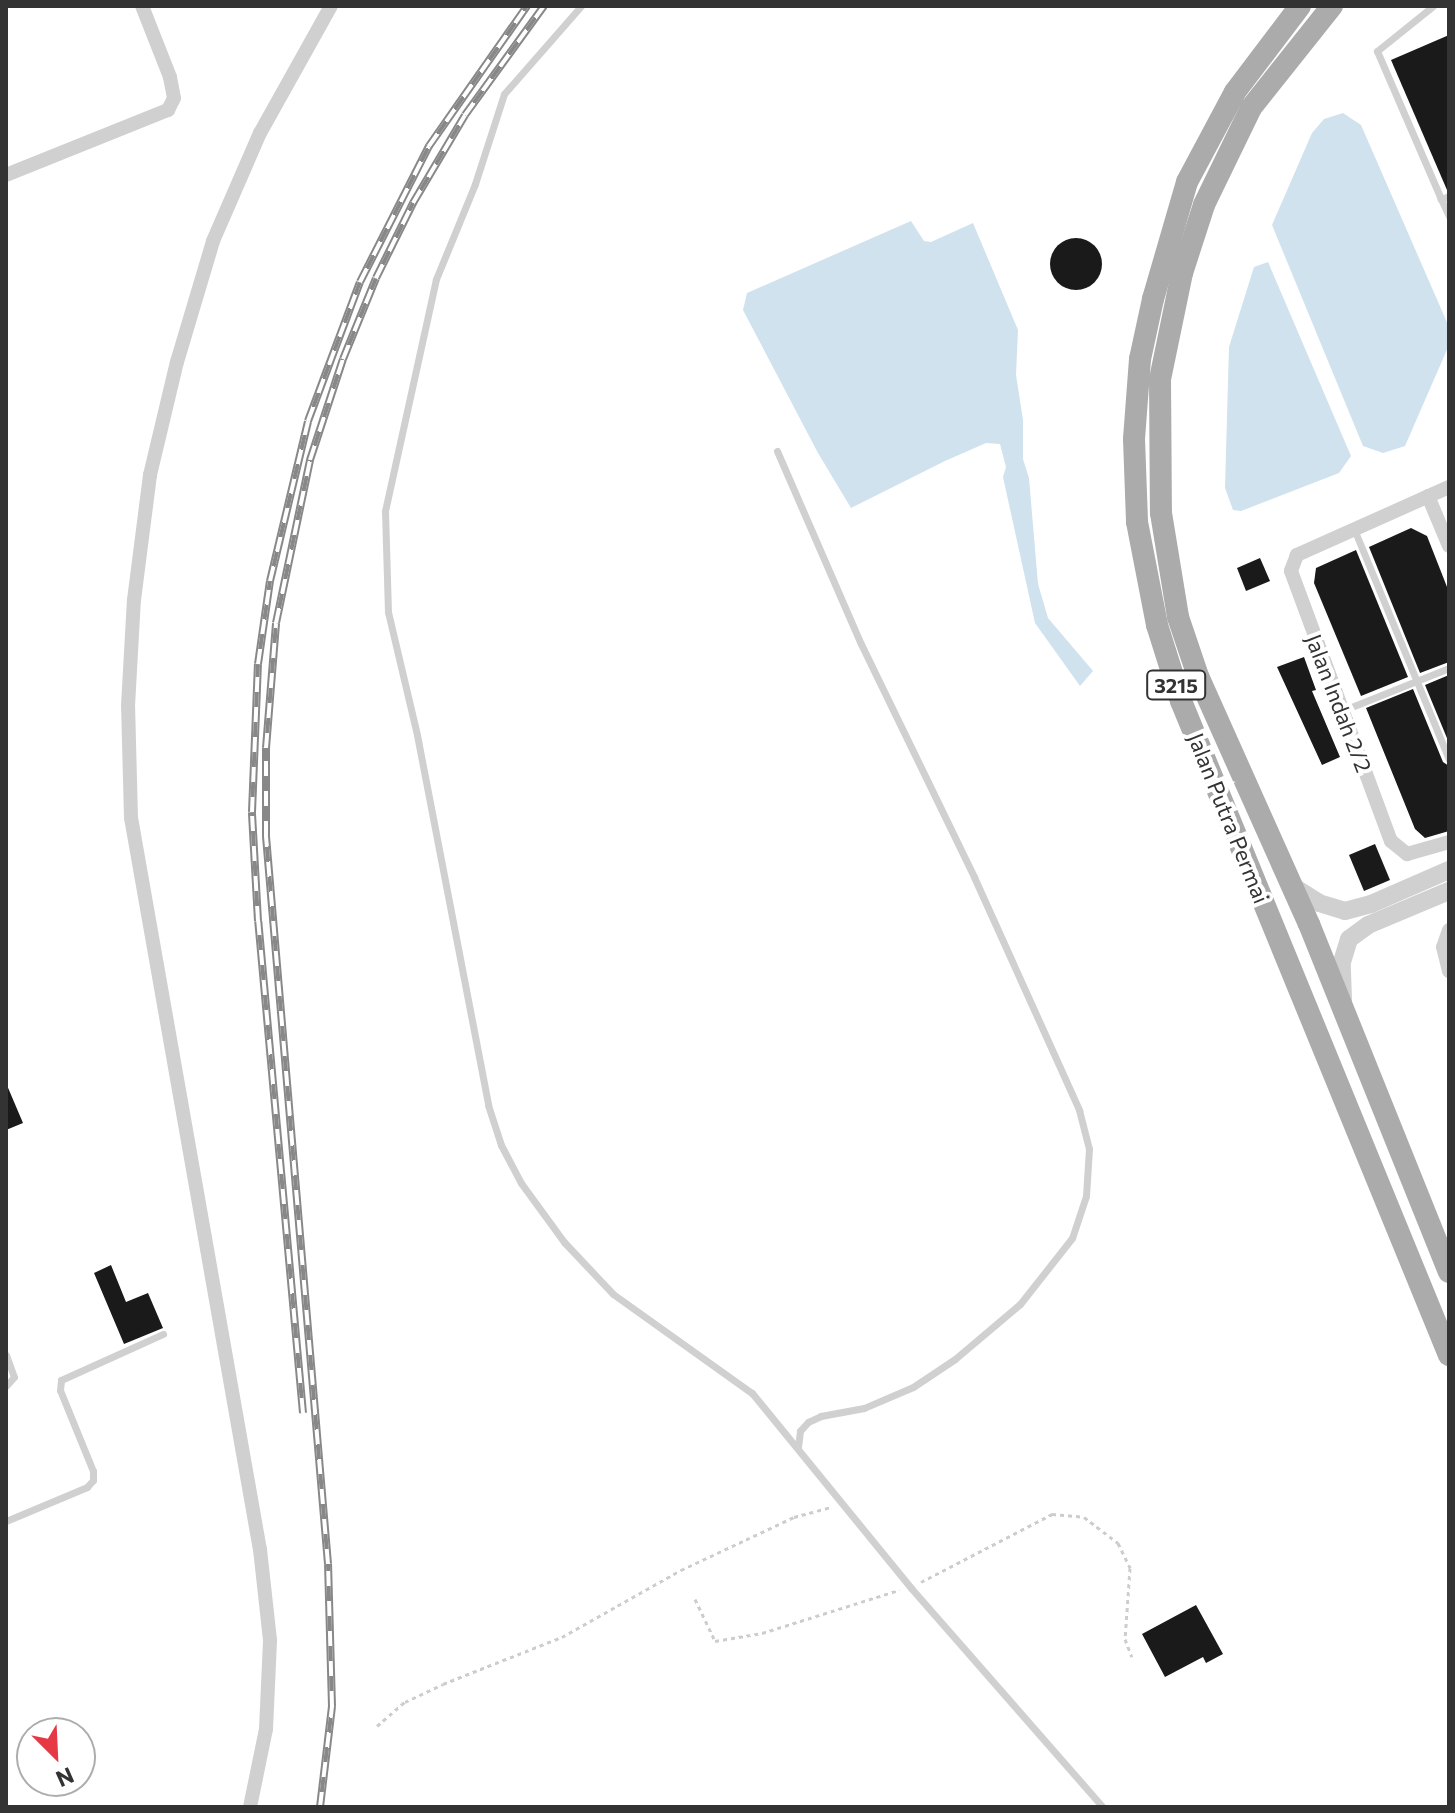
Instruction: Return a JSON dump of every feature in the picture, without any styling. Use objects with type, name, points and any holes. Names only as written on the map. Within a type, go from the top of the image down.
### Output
[{"type":"main road","name":"Jalan Putra Permai","points":[[1300,6],[1235,92],[1187,182],[1153,299],[1140,359],[1134,439],[1137,522],[1145,577],[1181,701],[1449,1355]]},
{"type":"main road","name":"Jalan Putra Permai","points":[[1332,6],[1251,108],[1219,170],[1182,273],[1160,379],[1161,513],[1178,617],[1198,676],[1292,886],[1449,1272]]},
{"type":"street","points":[[6,175],[158,114],[172,103],[173,89],[142,6]]},
{"type":"street","points":[[250,1807],[266,1729],[270,1640],[260,1550],[131,818],[128,706],[134,600],[150,475],[181,347],[213,241],[254,146],[331,6]]},
{"type":"street","points":[[1354,528],[1449,487]]},
{"type":"street","points":[[1428,496],[1449,546]]},
{"type":"street","name":"Jalan Indah 2/2","points":[[1354,528],[1307,551],[1292,562],[1293,579],[1391,841],[1407,854],[1449,842]]},
{"type":"street","points":[[1292,886],[1319,903],[1345,911],[1371,904],[1449,870]]},
{"type":"street","points":[[1344,1011],[1342,962],[1349,939],[1368,925],[1449,891]]},
{"type":"street","points":[[1449,930],[1443,947],[1449,971]]},
{"type":"lane","points":[[581,6],[504,94],[475,184],[436,279],[385,511],[388,612],[417,735],[488,1105],[501,1145],[521,1183],[545,1218],[613,1294],[752,1393],[911,1588],[1103,1807]]},
{"type":"lane","points":[[1433,6],[1377,51],[1445,198],[1449,216]]},
{"type":"lane","points":[[777,451],[861,644],[974,877],[1079,1110],[1089,1149],[1086,1196],[1072,1238],[1020,1304],[955,1359],[913,1387],[864,1408],[821,1416],[808,1422],[800,1431],[798,1448]]},
{"type":"lane","points":[[1354,528],[1449,760]]},
{"type":"lane","points":[[1343,711],[1449,668]]},
{"type":"lane","points":[[6,1521],[87,1487],[93,1480],[88,1458],[60,1390],[61,1380],[163,1334]]},
{"type":"lane","points":[[6,1355],[14,1377],[6,1386]]},
{"type":"path","points":[[377,1726],[405,1702],[562,1637],[681,1570],[794,1517],[842,1504]]},
{"type":"path","points":[[695,1599],[715,1641],[762,1633],[883,1592],[911,1588],[1052,1514],[1084,1517],[1118,1543],[1130,1568],[1125,1639],[1132,1657]]},
{"type":"water","points":[[1343,113],[1361,125],[1449,327],[1449,345],[1405,446],[1383,453],[1363,446],[1272,225],[1312,133],[1324,119]]},
{"type":"water","points":[[911,221],[924,241],[931,242],[973,223],[1018,330],[1016,375],[1038,584],[1048,618],[1093,671],[1080,686],[1035,623],[1003,477],[1006,467],[1000,444],[986,443],[851,508],[818,453],[743,310],[747,293]]},
{"type":"water","points":[[1268,262],[1351,456],[1339,473],[1241,511],[1233,510],[1225,488],[1229,347],[1254,267]]},
{"type":"building","points":[[1449,35],[1449,190],[1447,190],[1391,60]]},
{"type":"building","points":[[1076,238],[1094,246],[1102,264],[1094,282],[1076,290],[1058,282],[1050,264],[1058,246]]},
{"type":"building","points":[[1411,528],[1427,536],[1449,592],[1449,662],[1420,673],[1369,547]]},
{"type":"building","points":[[1356,550],[1408,677],[1361,696],[1314,583],[1316,568]]},
{"type":"building","points":[[1260,558],[1270,581],[1246,591],[1237,568]]},
{"type":"building","points":[[1304,657],[1316,690],[1312,691],[1340,757],[1322,765],[1277,667]]},
{"type":"building","points":[[1449,675],[1449,743],[1425,685]]},
{"type":"building","points":[[1413,689],[1443,762],[1449,766],[1449,831],[1425,838],[1415,829],[1366,708]]},
{"type":"building","points":[[1375,844],[1390,880],[1364,891],[1349,855]]},
{"type":"building","points":[[6,1083],[23,1123],[6,1130]]},
{"type":"building","points":[[111,1265],[126,1302],[148,1293],[163,1328],[124,1344],[94,1273]]},
{"type":"building","points":[[1196,1605],[1223,1654],[1206,1663],[1203,1657],[1165,1677],[1142,1634]]},
{"type":"railway","points":[[303,1413],[258,921],[252,812],[258,664],[270,581],[308,421],[360,282],[429,146],[527,6]]},
{"type":"railway","points":[[320,1807],[332,1706],[328,1564],[266,836],[266,748],[276,623],[310,460],[343,359],[376,278],[413,203],[465,115],[544,6]]}]
